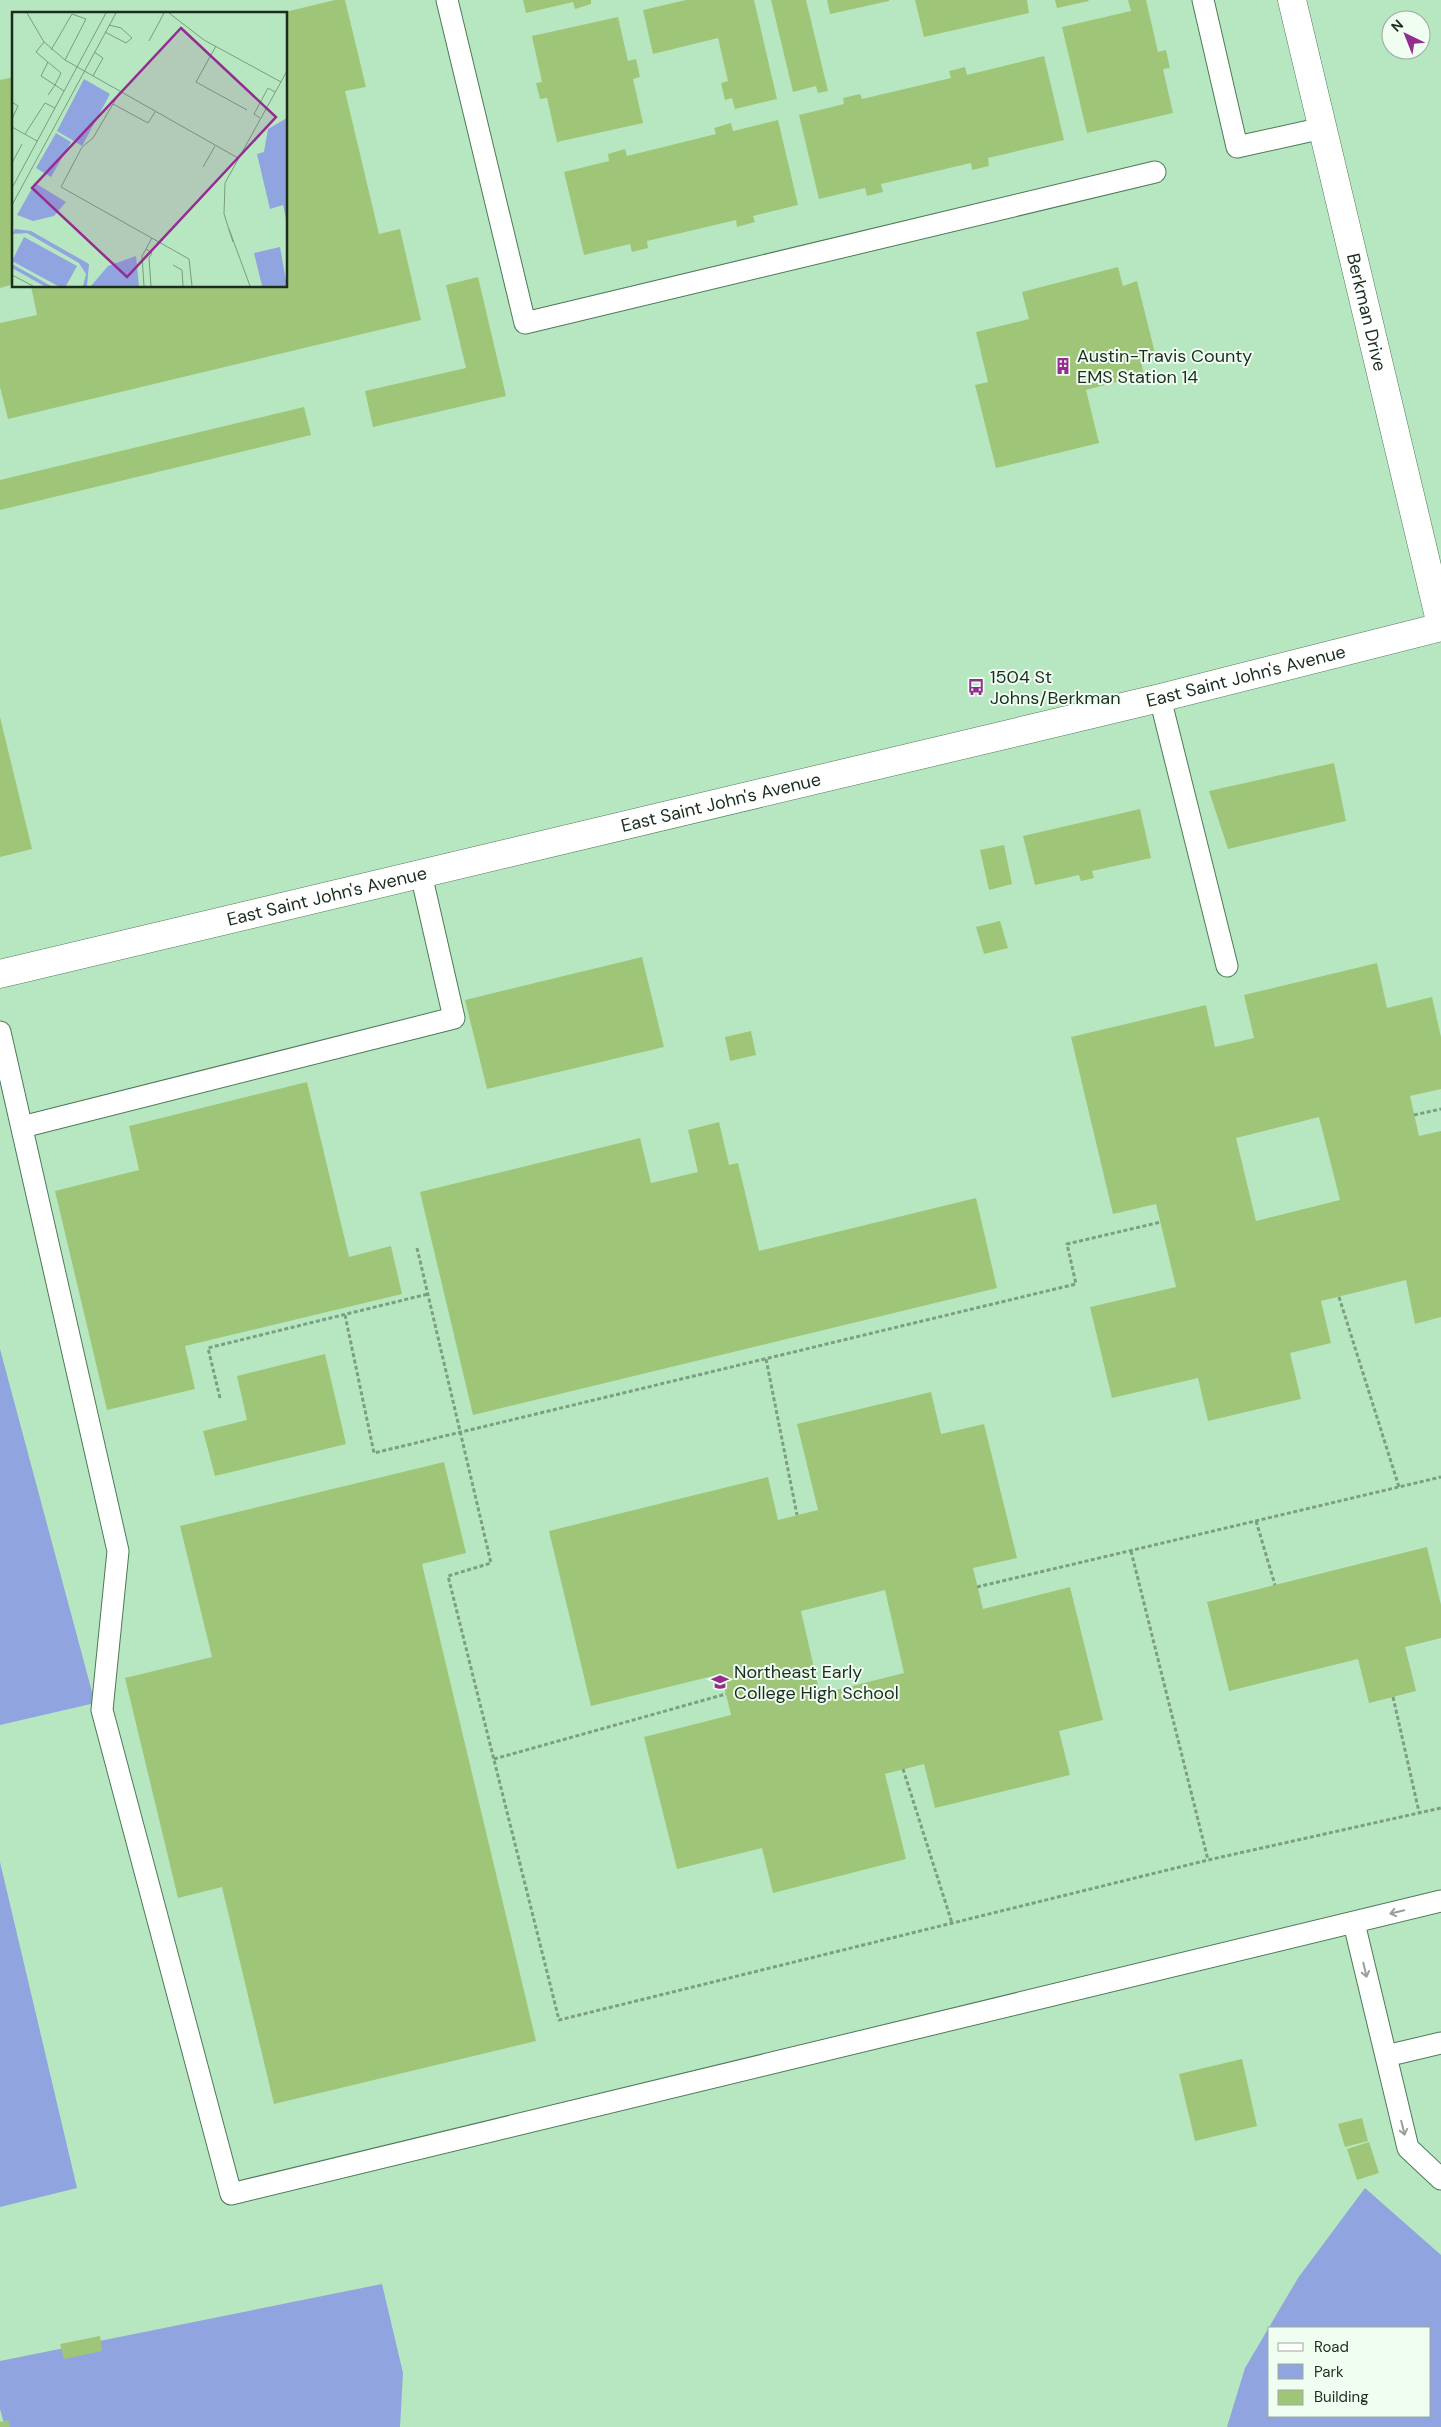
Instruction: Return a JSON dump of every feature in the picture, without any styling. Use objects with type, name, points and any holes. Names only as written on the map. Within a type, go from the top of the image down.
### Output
[{"type":"street","name":"Berkman Drive","points":[[1292,0],[1441,626]]},
{"type":"street","name":"East Saint John's Avenue","points":[[0,974],[1160,698],[1441,626]]},
{"type":"lane","points":[[446,0],[525,323],[1155,172]]},
{"type":"lane","points":[[1203,0],[1237,147],[1323,128]]},
{"type":"lane","points":[[1160,698],[1227,966]]},
{"type":"lane","points":[[22,1127],[454,1018],[421,874]]},
{"type":"lane","points":[[0,1032],[118,1550],[102,1710],[230,2194],[1441,1901]]},
{"type":"lane","points":[[1354,1922],[1408,2148],[1441,2179]]},
{"type":"lane","points":[[1386,2056],[1441,2043]]},
{"type":"path","points":[[1414,1115],[1441,1109]]},
{"type":"path","points":[[345,1315],[374,1453],[1076,1284],[1068,1244],[1161,1222]]},
{"type":"path","points":[[417,1248],[491,1563],[448,1576],[559,2020],[1208,1860],[1441,1808]]},
{"type":"path","points":[[220,1398],[208,1348],[428,1294]]},
{"type":"path","points":[[1339,1297],[1399,1487]]},
{"type":"path","points":[[766,1359],[797,1515]]},
{"type":"path","points":[[978,1587],[1441,1477]]},
{"type":"path","points":[[1256,1521],[1275,1585]]},
{"type":"path","points":[[1131,1551],[1208,1860]]},
{"type":"path","points":[[494,1759],[726,1694]]},
{"type":"path","points":[[1393,1697],[1419,1812]]},
{"type":"path","points":[[903,1769],[952,1923]]},
{"type":"green space","points":[[0,1349],[95,1703],[0,1725]]},
{"type":"green space","points":[[0,1862],[77,2188],[0,2207]]},
{"type":"green space","points":[[1365,2188],[1441,2255],[1441,2427],[1227,2427],[1245,2368],[1268,2329],[1268,2417],[1431,2417],[1431,2327],[1269,2327],[1298,2278]]},
{"type":"green space","points":[[382,2284],[403,2373],[400,2427],[5,2427],[0,2409],[0,2361]]},
{"type":"building","points":[[335,0],[345,0],[366,87],[345,91],[379,234],[400,229],[421,320],[8,419],[0,387],[0,323],[37,315],[31,288],[288,288],[288,12],[285,12]]},
{"type":"building","points":[[523,0],[591,0],[591,4],[575,9],[573,2],[526,13]]},
{"type":"building","points":[[686,0],[754,0],[777,99],[735,109],[732,98],[725,100],[721,83],[728,81],[718,38],[653,54],[643,10]]},
{"type":"building","points":[[771,0],[806,0],[828,91],[818,93],[816,86],[793,92]]},
{"type":"building","points":[[827,0],[889,0],[889,1],[830,14]]},
{"type":"building","points":[[915,0],[1027,0],[1029,13],[924,37]]},
{"type":"building","points":[[1055,0],[1088,0],[1089,1],[1057,8]]},
{"type":"building","points":[[1128,0],[1146,0],[1158,52],[1166,50],[1170,68],[1163,69],[1173,113],[1087,133],[1062,27],[1131,11]]},
{"type":"building","points":[[618,17],[628,61],[636,59],[640,77],[633,79],[643,123],[557,142],[547,98],[540,99],[536,83],[542,82],[532,36]]},
{"type":"building","points":[[1044,56],[1064,140],[988,158],[989,166],[972,170],[971,163],[881,184],[883,192],[867,196],[865,188],[819,199],[799,115],[844,104],[843,98],[860,94],[862,99],[951,78],[949,71],[965,67],[967,75]]},
{"type":"building","points":[[12,77],[12,285],[0,288],[0,80]]},
{"type":"building","points":[[778,120],[798,205],[753,216],[755,222],[737,227],[736,220],[647,241],[648,248],[632,252],[630,244],[584,255],[564,172],[609,161],[608,154],[625,149],[627,156],[716,134],[714,128],[731,123],[733,131]]},
{"type":"building","name":"Austin-Travis County EMS Station 14","points":[[1118,267],[1123,286],[1137,281],[1155,353],[1140,357],[1144,375],[1086,390],[1099,443],[996,468],[975,385],[988,382],[976,332],[1029,319],[1022,292]]},
{"type":"building","points":[[478,277],[506,396],[373,427],[365,391],[466,368],[446,285]]},
{"type":"building","points":[[304,407],[311,435],[0,510],[0,480]]},
{"type":"building","points":[[0,717],[32,849],[0,857]]},
{"type":"building","points":[[1334,763],[1346,821],[1228,849],[1209,791]]},
{"type":"building","points":[[1140,809],[1151,858],[1092,871],[1094,878],[1081,881],[1079,875],[1035,885],[1023,836]]},
{"type":"building","points":[[1004,845],[1012,884],[989,890],[980,850]]},
{"type":"building","points":[[1000,921],[1008,948],[984,954],[976,927]]},
{"type":"building","points":[[642,957],[664,1047],[487,1089],[465,1000]]},
{"type":"building","points":[[1377,963],[1387,1008],[1432,997],[1441,1037],[1441,1089],[1410,1096],[1419,1136],[1441,1131],[1441,1317],[1415,1324],[1406,1280],[1321,1301],[1331,1343],[1290,1353],[1301,1399],[1208,1421],[1198,1378],[1112,1398],[1090,1307],[1176,1287],[1156,1204],[1113,1214],[1071,1037],[1206,1005],[1215,1047],[1254,1038],[1244,995]],"holes":[[[1319,1117],[1340,1200],[1256,1221],[1236,1138]]]},
{"type":"building","points":[[751,1031],[756,1055],[730,1061],[725,1037]]},
{"type":"building","points":[[307,1082],[349,1257],[391,1246],[402,1294],[185,1346],[195,1389],[107,1410],[55,1191],[139,1170],[129,1126]]},
{"type":"building","points":[[719,1122],[729,1165],[738,1163],[759,1251],[976,1198],[997,1288],[473,1415],[420,1192],[640,1138],[651,1183],[698,1172],[688,1130]]},
{"type":"building","points":[[325,1354],[346,1444],[215,1476],[203,1431],[247,1420],[237,1376]]},
{"type":"building","points":[[931,1392],[941,1434],[984,1424],[1017,1558],[973,1568],[983,1609],[1070,1587],[1103,1720],[1059,1731],[1070,1775],[935,1808],[924,1764],[885,1774],[906,1859],[773,1893],[762,1848],[677,1869],[644,1737],[731,1715],[721,1674],[591,1706],[549,1531],[768,1477],[778,1520],[818,1510],[797,1424]],"holes":[[[885,1590],[904,1673],[820,1694],[801,1611]]]},
{"type":"building","points":[[444,1462],[466,1553],[422,1564],[536,2041],[274,2104],[222,1887],[178,1898],[125,1678],[212,1657],[180,1526]]},
{"type":"building","points":[[1427,1547],[1441,1605],[1441,1638],[1405,1647],[1416,1691],[1369,1703],[1358,1659],[1229,1691],[1207,1602]]},
{"type":"building","points":[[1242,2059],[1257,2126],[1195,2141],[1179,2074]]},
{"type":"building","points":[[1362,2118],[1368,2141],[1345,2147],[1338,2124]]},
{"type":"building","points":[[1369,2142],[1379,2173],[1357,2180],[1347,2149]]},
{"type":"building","points":[[100,2336],[102,2351],[64,2359],[60,2344]]},
{"type":"building","points":[[8,2420],[10,2427],[0,2427],[0,2422]]},
{"type":"place","name":"Austin-Travis County EMS Station 14","points":[[1063,366]]},
{"type":"place","name":"1504 St Johns/Berkman","points":[[976,687]]},
{"type":"place","name":"Northeast Early College High School","points":[[720,1682]]}]
